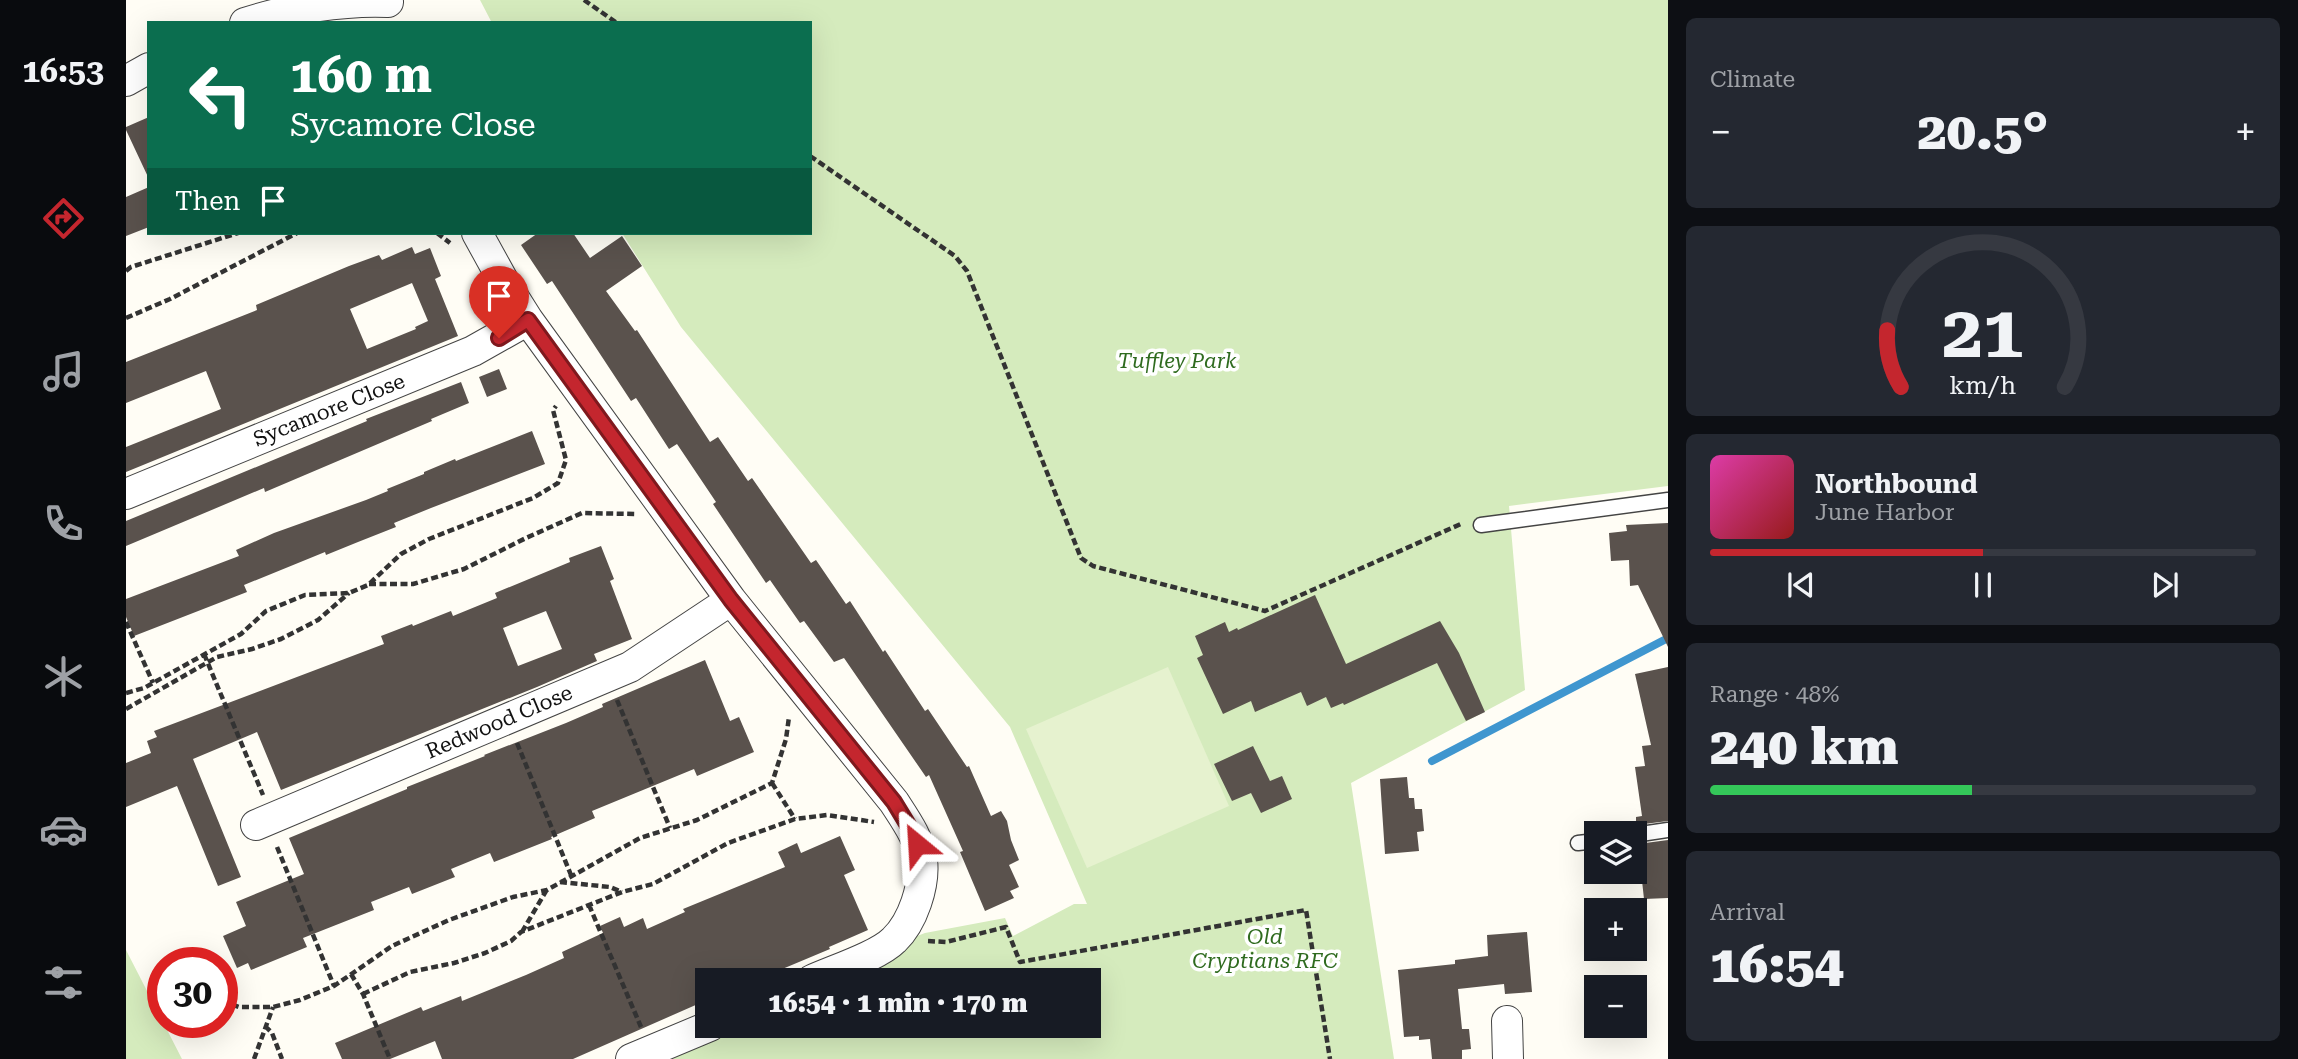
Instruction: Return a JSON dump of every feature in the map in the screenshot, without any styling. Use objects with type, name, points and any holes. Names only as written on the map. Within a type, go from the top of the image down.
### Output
[{"type":"street","points":[[250,21],[264,16],[360,0],[390,8]]},
{"type":"street","points":[[126,81],[147,69]]},
{"type":"street","points":[[478,235],[528,320],[669,515],[731,600],[894,802],[911,830],[923,859],[919,895],[911,914],[894,940],[839,968]]},
{"type":"street","name":"Sycamore Close","points":[[126,494],[473,351],[528,320]]},
{"type":"street","name":"Redwood Close","points":[[265,821],[630,667],[731,600]]},
{"type":"street","points":[[1507,1021],[1508,1059]]},
{"type":"street","points":[[641,1054],[695,1032]]},
{"type":"lane","points":[[1482,525],[1668,500]]},
{"type":"lane","points":[[1647,833],[1668,830]]},
{"type":"lane","points":[[1578,843],[1584,842]]},
{"type":"path","points":[[584,0],[614,21]]},
{"type":"path","points":[[812,157],[955,256],[967,271],[1081,558],[1093,566],[1265,611],[1470,520],[1482,525]]},
{"type":"path","points":[[126,271],[131,267],[232,235]]},
{"type":"path","points":[[126,318],[170,299],[293,235]]},
{"type":"path","points":[[126,709],[217,657],[281,639],[318,620],[349,593],[369,584],[401,554],[429,539],[533,498],[558,483],[566,460],[553,410],[575,384]]},
{"type":"path","points":[[369,584],[413,583],[464,569],[582,513],[669,515]]},
{"type":"path","points":[[126,693],[153,683],[241,634],[266,611],[305,595],[349,593]]},
{"type":"path","points":[[126,622],[153,683]]},
{"type":"path","points":[[204,654],[265,821],[334,986]]},
{"type":"path","points":[[608,677],[670,828]]},
{"type":"path","points":[[238,1007],[273,1007],[300,1000],[334,986],[393,946],[449,920],[513,897],[547,890],[640,838],[697,820],[772,783],[786,739],[796,678]]},
{"type":"path","points":[[507,719],[571,875]]},
{"type":"path","points":[[772,783],[794,819]]},
{"type":"path","points":[[521,932],[622,892],[653,884],[728,843],[794,819],[827,815],[911,830]]},
{"type":"path","points":[[559,882],[610,887],[622,892]]},
{"type":"path","points":[[363,994],[410,972],[444,966],[485,953],[511,941],[521,932],[547,890]]},
{"type":"path","points":[[589,905],[641,1054]]},
{"type":"path","points":[[894,940],[946,942],[1006,927],[1020,962],[1306,910],[1330,1059]]},
{"type":"path","points":[[351,974],[363,994],[390,1059]]},
{"type":"path","points":[[254,1059],[273,1007]]},
{"type":"path","points":[[265,1025],[272,1033],[282,1059]]},
{"type":"green space","name":"Tuffley Park","points":[[480,0],[1668,0],[1668,486],[1509,506],[1525,690],[1351,783],[1394,1059],[631,1059],[695,1032],[695,1038],[1101,1038],[1101,968],[839,968],[925,933],[1005,918],[1013,936],[1074,904],[1087,904],[1010,727],[681,327],[623,235],[812,235],[812,21],[491,21]]},
{"type":"green space","points":[[1168,667],[1229,806],[1087,868],[1026,729]]},
{"type":"green space","points":[[126,950],[147,991],[147,1038],[171,1038],[182,1059],[126,1059]]},
{"type":"building","points":[[147,118],[147,175],[126,130],[126,127]]},
{"type":"building","points":[[147,188],[147,228],[126,236],[126,197]]},
{"type":"building","points":[[535,235],[574,235],[590,258],[622,236],[642,266],[606,291],[635,331],[637,330],[710,442],[718,437],[748,481],[752,478],[811,563],[816,560],[846,604],[850,601],[925,711],[928,709],[967,767],[969,766],[991,816],[1001,811],[1007,821],[1019,860],[1009,865],[1019,887],[1010,891],[1014,898],[985,911],[960,852],[963,851],[929,775],[926,777],[844,658],[834,662],[804,621],[800,623],[770,580],[766,583],[677,444],[669,449],[636,398],[631,401],[552,281],[547,284],[521,245]]},
{"type":"building","points":[[412,247],[415,254],[430,248],[441,276],[435,279],[458,336],[126,472],[126,447],[221,409],[206,371],[126,403],[126,362],[257,310],[256,305],[349,266],[379,255],[382,260]],"holes":[[[412,283],[428,321],[415,327],[416,329],[367,349],[350,309]]]},
{"type":"building","points":[[499,369],[507,389],[487,397],[479,377]]},
{"type":"building","points":[[461,382],[469,403],[265,492],[264,488],[126,546],[126,521],[367,421],[366,419]]},
{"type":"building","points":[[532,431],[545,464],[394,523],[396,527],[244,585],[247,592],[134,636],[126,617],[126,599],[239,556],[236,550],[274,533],[366,500],[455,459],[456,461]]},
{"type":"building","points":[[1668,523],[1668,647],[1638,585],[1630,586],[1629,560],[1611,561],[1609,533],[1627,531],[1626,525]]},
{"type":"building","points":[[601,546],[614,579],[610,581],[632,639],[594,654],[597,661],[281,790],[257,732],[193,759],[241,877],[218,886],[177,786],[126,807],[126,763],[151,753],[147,741],[157,737],[154,731],[384,644],[381,636],[451,611],[453,616],[497,598],[495,593],[570,562],[569,558]],"holes":[[[546,611],[562,649],[518,666],[503,628]]]},
{"type":"building","points":[[1315,595],[1346,664],[1440,621],[1459,653],[1485,712],[1466,721],[1437,663],[1344,705],[1343,703],[1331,708],[1326,697],[1307,706],[1301,692],[1255,712],[1251,701],[1223,714],[1197,658],[1203,655],[1195,636],[1225,622],[1229,632],[1237,628],[1238,630]]},
{"type":"building","points":[[705,660],[730,721],[739,717],[754,752],[697,776],[694,769],[592,811],[595,818],[494,862],[490,853],[451,869],[455,877],[412,894],[409,887],[371,902],[374,910],[303,938],[307,947],[251,970],[248,963],[238,968],[238,947],[228,947],[223,936],[246,926],[236,902],[304,874],[289,838],[566,723],[603,707],[602,704]]},
{"type":"building","points":[[1668,667],[1668,821],[1647,824],[1647,821],[1636,821],[1636,817],[1642,816],[1635,767],[1645,766],[1642,746],[1651,745],[1635,674]]},
{"type":"building","points":[[1253,746],[1270,781],[1282,776],[1292,799],[1261,813],[1251,793],[1232,801],[1214,764]]},
{"type":"building","points":[[1407,777],[1409,798],[1414,798],[1415,809],[1422,809],[1424,831],[1417,832],[1419,851],[1385,854],[1380,779]]},
{"type":"building","points":[[840,836],[855,870],[844,875],[868,930],[785,968],[695,968],[695,1005],[573,1059],[442,1059],[435,1041],[390,1059],[342,1059],[335,1043],[421,1007],[423,1011],[461,996],[462,1001],[526,975],[564,958],[562,952],[603,933],[600,926],[620,917],[624,927],[643,918],[647,929],[685,912],[683,909],[785,867],[778,852],[797,843],[801,853]]},
{"type":"building","points":[[1668,840],[1668,898],[1644,898],[1642,884],[1647,884],[1647,843]]},
{"type":"building","points":[[1527,932],[1532,992],[1505,994],[1504,984],[1458,989],[1462,1029],[1469,1029],[1471,1049],[1462,1050],[1462,1059],[1432,1059],[1430,1039],[1419,1040],[1419,1036],[1404,1037],[1398,970],[1455,964],[1455,960],[1488,956],[1487,935]]},
{"type":"waterway","points":[[1432,761],[1668,638]]},
{"type":"route","points":[[499,338],[528,320],[731,600],[894,802],[917,844]]},
{"type":"park label","name":"Old Cryptians RFC","points":[[1265,949]]}]
